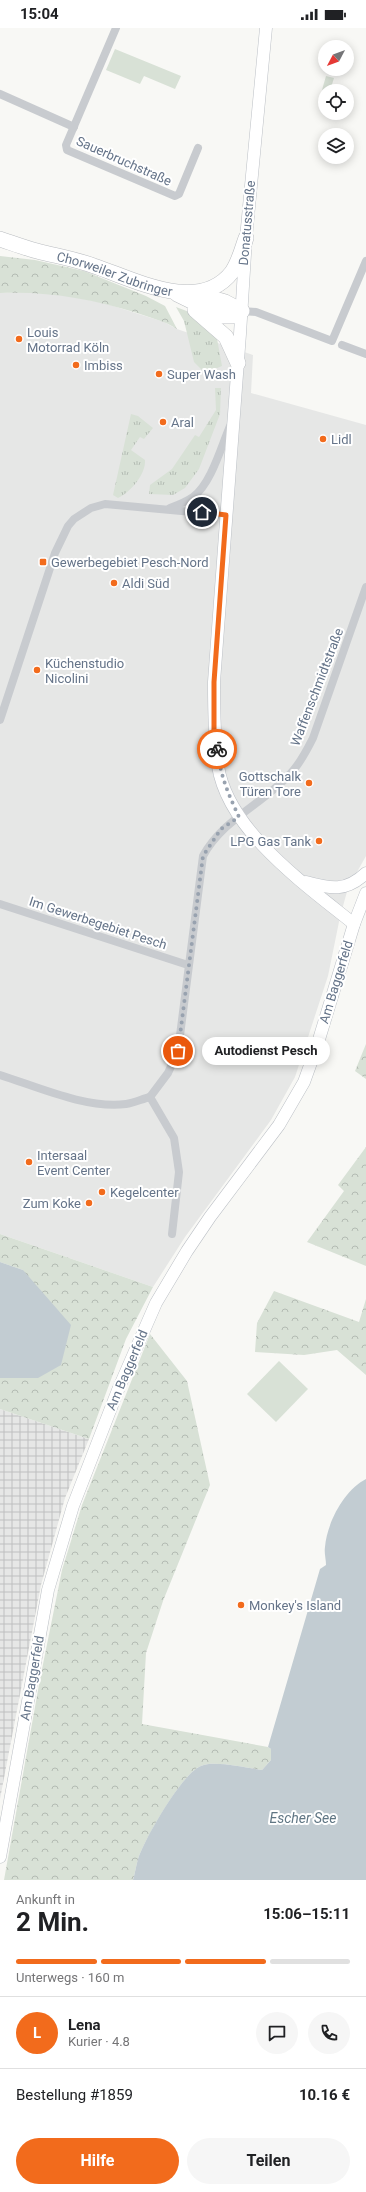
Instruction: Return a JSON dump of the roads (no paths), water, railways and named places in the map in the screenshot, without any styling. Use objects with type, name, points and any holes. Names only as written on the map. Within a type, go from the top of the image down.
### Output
[{"type":"highway","points":[[194,293],[215,286],[228,275],[237,261],[246,238]]},
{"type":"highway","name":"Chorweiler Zubringer","points":[[0,239],[36,251],[91,265],[171,291],[194,293]]},
{"type":"highway","name":"Chorweiler Zubringer","points":[[0,251],[36,251]]},
{"type":"highway","points":[[171,291],[222,316],[233,316],[242,311]]},
{"type":"highway","points":[[171,291],[221,331],[230,344],[238,363]]},
{"type":"highway","points":[[194,293],[225,302],[242,311]]},
{"type":"main road","name":"Donatusstraße","points":[[266,28],[246,238],[242,311],[214,682],[214,732],[218,767],[239,817],[258,842],[354,924]]},
{"type":"main road","name":"Donatusstraße","points":[[301,880],[322,886],[340,888],[357,882],[366,873]]},
{"type":"main road","name":"Am Baggerfeld","points":[[0,1857],[48,1590],[76,1499],[118,1390],[156,1303],[206,1223],[279,1125],[304,1082],[317,1046],[354,924],[366,893]]},
{"type":"street","name":"Sauerbruchstraße","points":[[116,28],[66,145],[69,151],[175,196],[178,194],[198,148]]},
{"type":"street","points":[[0,94],[74,127]]},
{"type":"street","points":[[242,311],[256,312],[332,341],[366,261]]},
{"type":"street","points":[[342,345],[366,354]]},
{"type":"street","name":"Donatusstraße","points":[[169,508],[194,496],[204,485],[233,418]]},
{"type":"street","points":[[0,720],[55,553],[68,526],[86,510],[105,504],[169,508],[226,515]]},
{"type":"street","name":"Waffenschmidtstraße","points":[[239,817],[290,774],[303,758],[313,738],[366,588]]},
{"type":"street","points":[[0,1075],[102,1105],[127,1104],[150,1097],[168,1073],[178,1051],[203,856],[221,829],[239,817]]},
{"type":"street","name":"Im Gewerbegebiet Pesch","points":[[0,904],[188,965]]},
{"type":"street","points":[[150,1097],[174,1138],[179,1172],[172,1234]]},
{"type":"water","points":[[0,1262],[23,1270],[71,1325],[61,1365],[38,1378],[0,1378]]},
{"type":"water","name":"Escher See","points":[[366,1479],[366,1880],[133,1880],[138,1859],[148,1837],[174,1793],[193,1771],[207,1764],[231,1765],[262,1770],[271,1760],[271,1749],[268,1747],[320,1569],[326,1565],[325,1549],[329,1528],[344,1499],[358,1484]]},
{"type":"place","name":"Louis Motorrad Köln","points":[[19,339]]},
{"type":"place","name":"Imbiss","points":[[76,365]]},
{"type":"place","name":"Super Wash","points":[[159,374]]},
{"type":"place","name":"Aral","points":[[163,422]]},
{"type":"place","name":"Lidl","points":[[323,439]]},
{"type":"place","name":"Gewerbegebiet Pesch-Nord","points":[[43,562]]},
{"type":"place","name":"Aldi Süd","points":[[114,583]]},
{"type":"place","name":"Küchenstudio Nicolini","points":[[37,670]]},
{"type":"place","name":"Gottschalk Türen Tore","points":[[309,783]]},
{"type":"place","name":"LPG Gas Tank","points":[[319,841]]},
{"type":"place","name":"Autodienst Pesch","points":[[178,1051]]},
{"type":"place","name":"Intersaal Event Center","points":[[29,1162]]},
{"type":"place","name":"Kegelcenter","points":[[102,1192]]},
{"type":"place","name":"Zum Koke","points":[[89,1203]]},
{"type":"place","name":"Monkey's Island","points":[[241,1605]]}]
